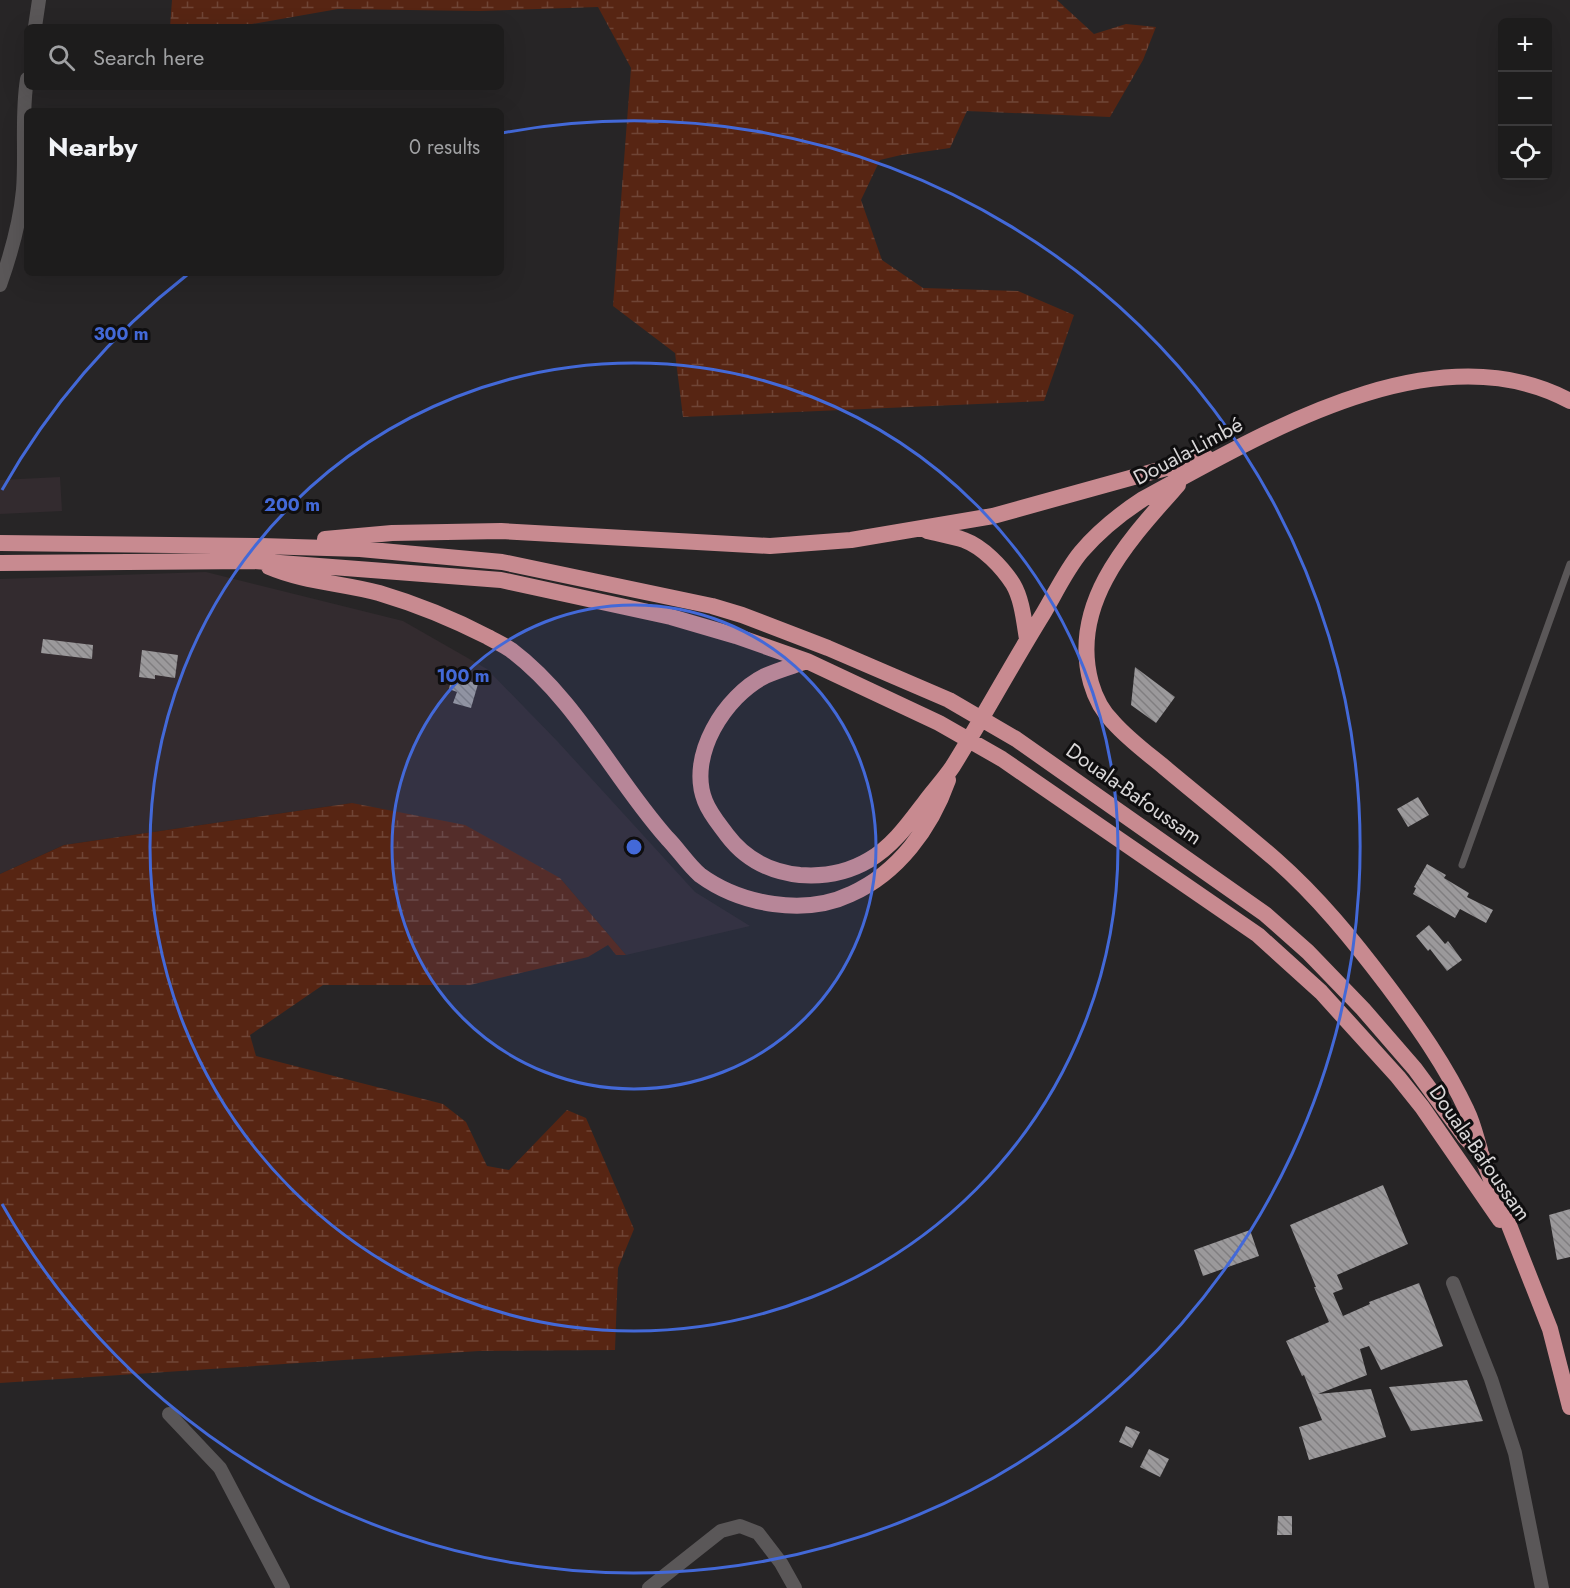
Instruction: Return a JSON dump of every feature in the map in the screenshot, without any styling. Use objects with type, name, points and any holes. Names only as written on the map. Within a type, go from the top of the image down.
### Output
[{"type":"highway","name":"Douala-Limbé","points":[[952,768],[1080,553],[1125,511],[1143,499],[1242,447],[1332,405],[1399,384],[1435,377],[1474,375],[1522,383],[1570,401]]},
{"type":"highway","points":[[0,563],[258,553],[392,532],[501,531],[770,546],[851,540],[993,516],[1242,447]]},
{"type":"highway","points":[[1188,474],[1115,562],[1090,613],[1086,641],[1087,662],[1092,684],[1103,710],[1113,722],[1277,861],[1347,933],[1419,1028],[1444,1069],[1468,1113],[1481,1154]]},
{"type":"highway","points":[[922,529],[964,540],[979,548],[994,561],[1013,585],[1022,609],[1027,639]]},
{"type":"highway","points":[[0,543],[258,553],[279,572],[390,597],[456,620],[510,649],[550,684],[651,820],[699,874],[752,900],[786,905],[824,904],[864,888],[886,873],[928,824],[940,803],[952,768]]},
{"type":"highway","name":"Douala-Bafoussam","points":[[258,553],[360,549],[502,562],[679,598],[742,615],[858,660],[949,700],[1016,739],[1239,895],[1290,934],[1415,1069],[1465,1137],[1481,1154],[1518,1249]]},
{"type":"highway","name":"Douala-Bafoussam","points":[[258,553],[501,580],[671,617],[736,636],[807,661],[939,723],[1002,759],[1258,935],[1305,976],[1348,1020],[1422,1107],[1518,1249]]},
{"type":"highway","points":[[807,661],[765,676],[746,689],[728,707],[708,738],[701,777],[704,799],[712,815],[735,846],[761,865],[789,873],[819,876],[848,871],[863,863],[895,839],[952,768]]},
{"type":"highway","points":[[1518,1249],[1550,1329],[1570,1407]]},
{"type":"street","points":[[35,24],[39,0]]},
{"type":"street","points":[[0,285],[15,237],[23,190],[25,90]]},
{"type":"street","points":[[1453,1282],[1491,1379],[1515,1453],[1542,1588]]},
{"type":"street","points":[[169,1414],[220,1468],[283,1588]]},
{"type":"street","points":[[649,1588],[720,1531],[740,1526],[758,1533],[781,1563],[795,1588]]},
{"type":"lane","points":[[1462,865],[1570,564]]},
{"type":"shaded area","points":[[60,477],[62,511],[0,514],[0,480]]},
{"type":"shaded area","points":[[206,572],[403,621],[487,669],[558,742],[695,892],[750,926],[626,955],[560,878],[352,803],[64,845],[0,874],[0,579]]},
{"type":"green space","points":[[172,0],[1057,0],[1094,34],[1126,24],[1156,27],[1143,60],[1110,117],[967,111],[950,148],[880,160],[861,200],[882,260],[923,288],[1018,291],[1074,315],[1044,401],[683,417],[675,353],[613,306],[631,68],[598,7],[479,11],[338,9],[252,24],[170,24]]},
{"type":"green space","points":[[352,803],[465,825],[560,878],[626,955],[616,955],[608,945],[588,957],[470,985],[323,985],[250,1035],[256,1056],[443,1104],[466,1122],[487,1166],[509,1170],[567,1110],[586,1118],[634,1229],[618,1268],[615,1350],[479,1351],[0,1383],[0,874],[64,845]]},
{"type":"building","points":[[43,639],[93,645],[92,659],[41,653]]},
{"type":"building","points":[[142,650],[178,655],[175,678],[155,675],[155,679],[139,677]]},
{"type":"building","points":[[1135,667],[1175,697],[1156,723],[1131,705]]},
{"type":"building","points":[[452,676],[478,684],[471,708],[453,703],[457,692],[449,689]]},
{"type":"building","points":[[1418,797],[1429,815],[1408,827],[1397,809]]},
{"type":"building","points":[[1427,864],[1446,875],[1444,878],[1469,893],[1467,897],[1493,910],[1486,923],[1460,909],[1455,918],[1413,894],[1416,888],[1414,887]]},
{"type":"building","points":[[1429,925],[1445,944],[1448,941],[1462,960],[1447,971],[1430,949],[1428,951],[1416,936]]},
{"type":"building","points":[[1383,1185],[1408,1244],[1337,1275],[1343,1289],[1333,1293],[1343,1316],[1370,1304],[1369,1302],[1419,1283],[1443,1346],[1381,1370],[1369,1346],[1360,1349],[1367,1375],[1318,1394],[1371,1389],[1386,1437],[1309,1460],[1299,1427],[1322,1420],[1304,1375],[1302,1376],[1286,1341],[1329,1322],[1290,1225]]},
{"type":"building","points":[[1570,1209],[1570,1257],[1557,1260],[1549,1215]]},
{"type":"building","points":[[1250,1230],[1259,1256],[1203,1276],[1194,1250]]},
{"type":"building","points":[[1467,1380],[1483,1421],[1411,1431],[1389,1387]]},
{"type":"building","points":[[1126,1426],[1140,1432],[1132,1448],[1119,1442]]},
{"type":"building","points":[[1149,1449],[1169,1459],[1160,1477],[1140,1467]]},
{"type":"building","points":[[1278,1516],[1292,1516],[1292,1535],[1277,1535]]}]
